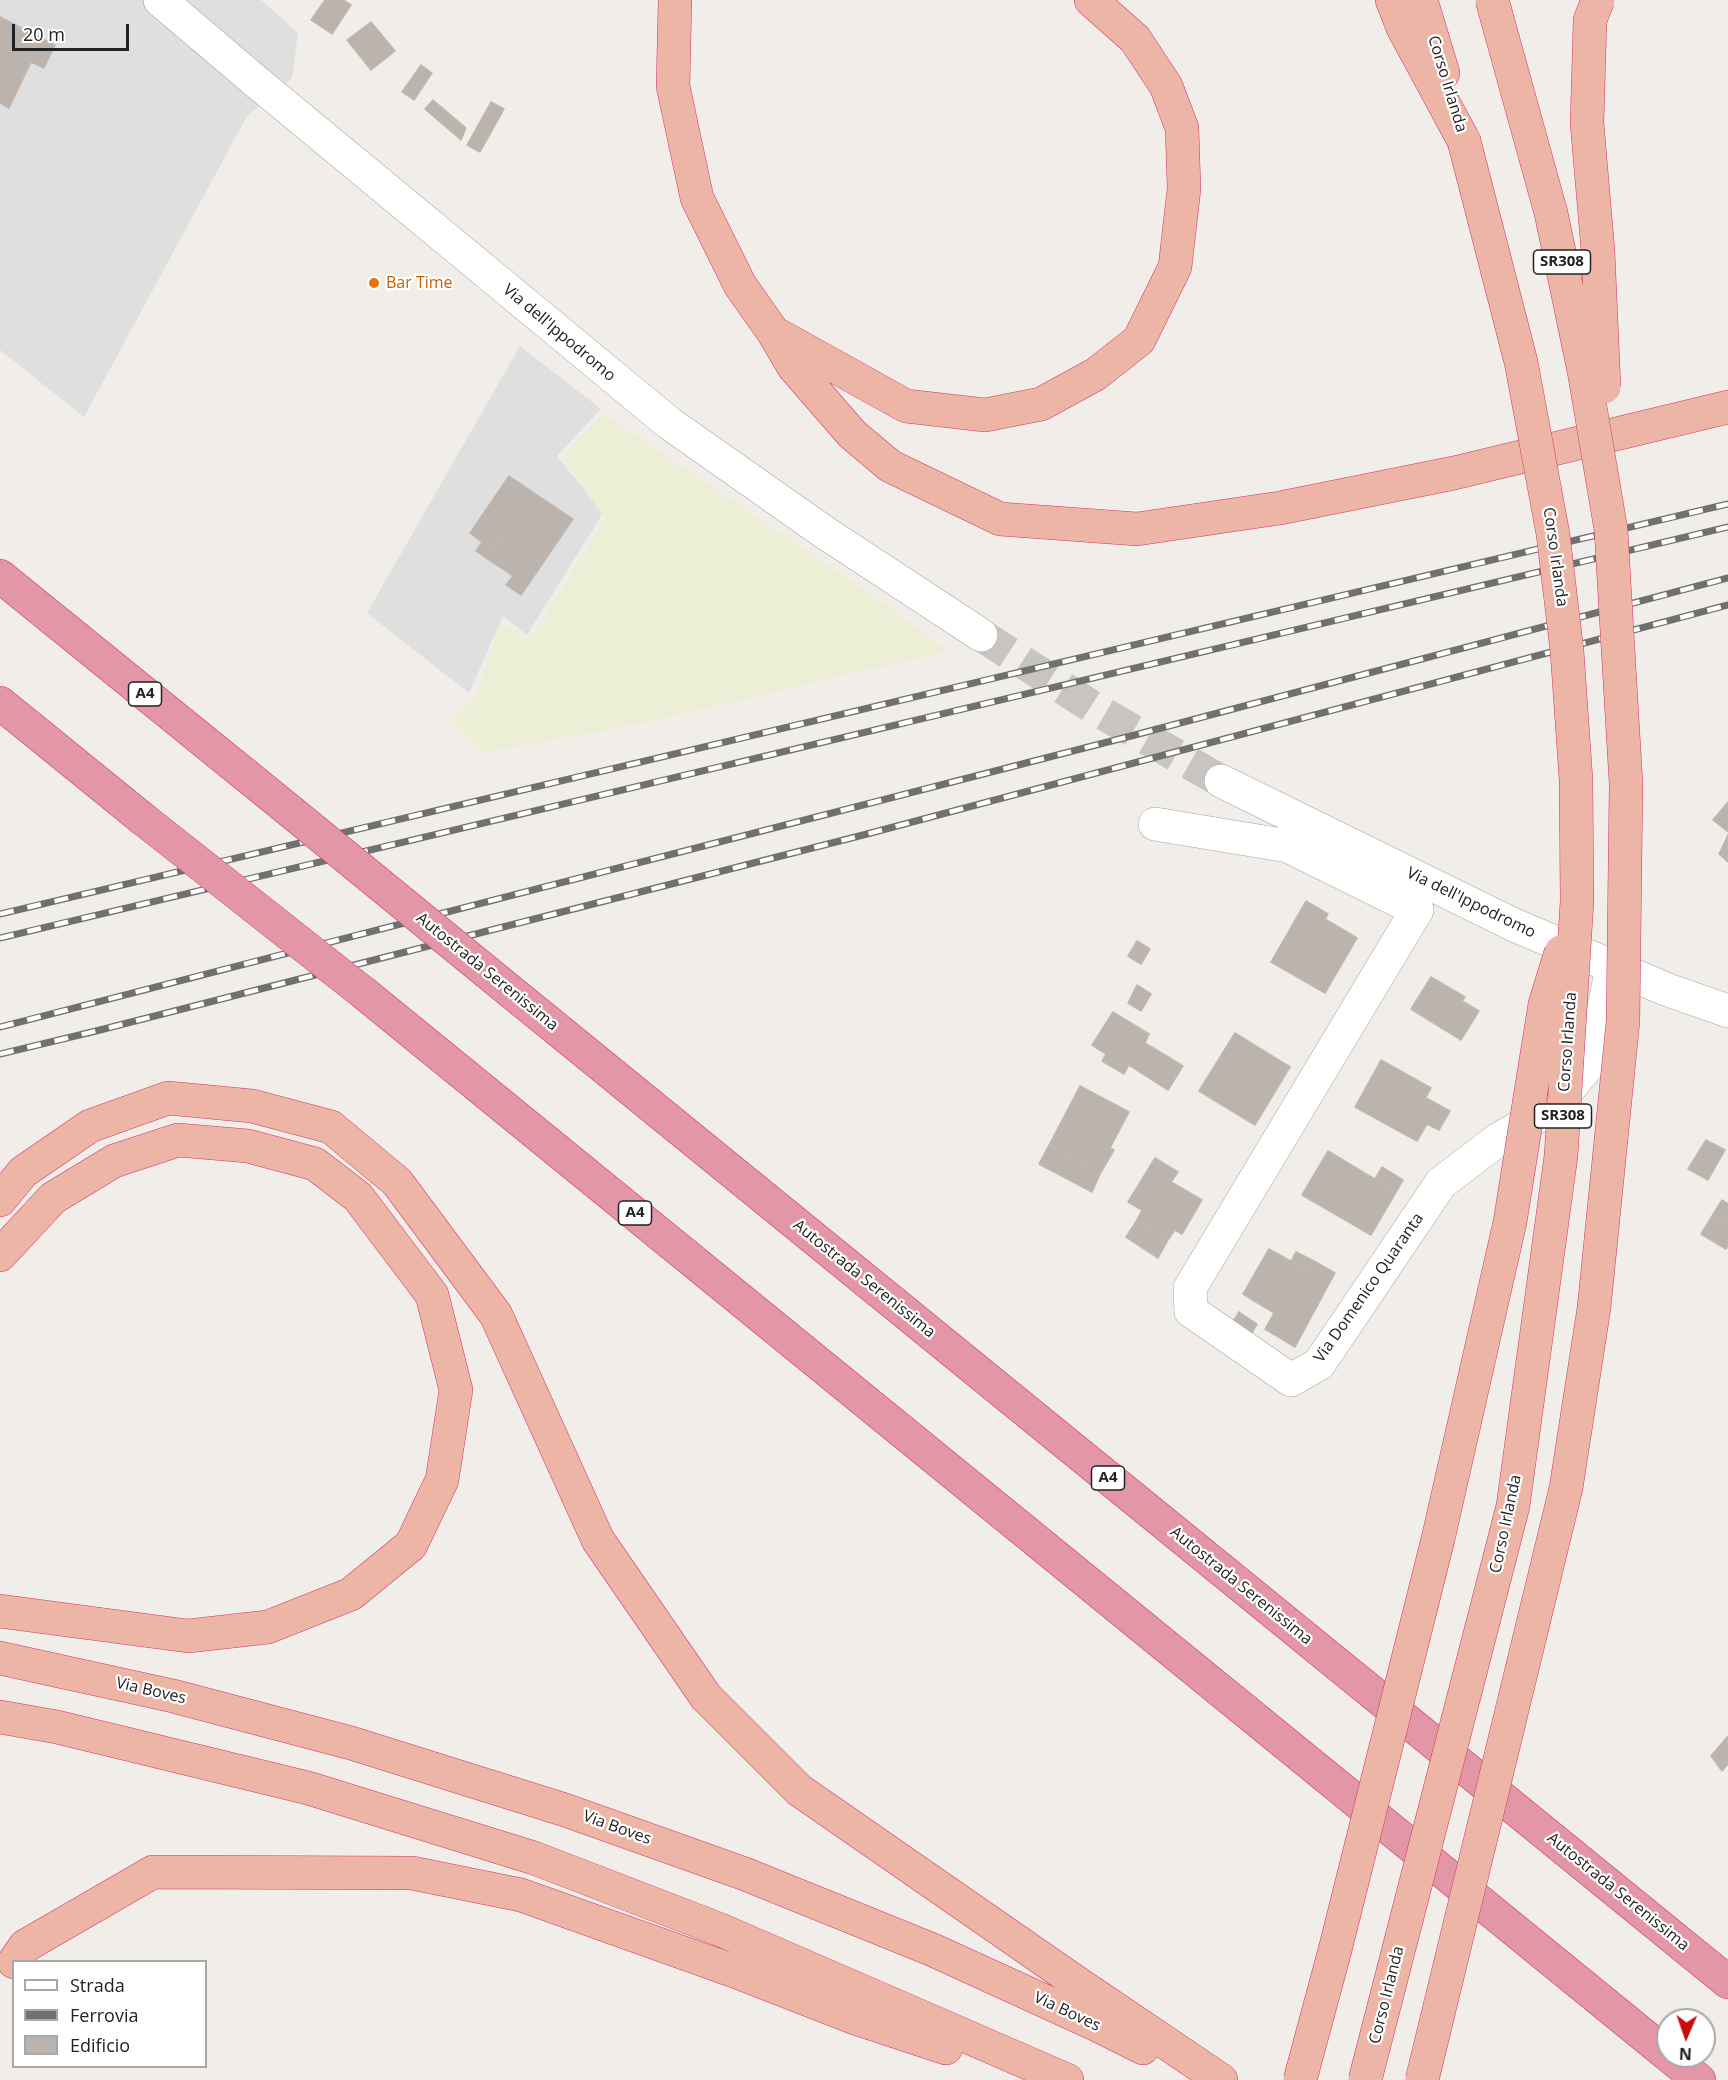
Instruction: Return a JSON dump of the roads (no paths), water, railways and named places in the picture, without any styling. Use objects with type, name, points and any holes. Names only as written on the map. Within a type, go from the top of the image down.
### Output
[{"type":"highway","points":[[675,0],[673,87],[698,198],[740,285],[773,332],[793,366],[852,434],[890,466],[1000,519],[1137,529],[1280,508],[1454,473],[1728,407]]},
{"type":"highway","points":[[773,332],[810,355],[906,406],[985,415],[1041,404],[1096,374],[1139,340],[1175,267],[1184,189],[1182,128],[1166,86],[1136,39],[1091,0]]},
{"type":"highway","points":[[1392,0],[1403,28],[1464,141]]},
{"type":"highway","name":"Corso Irlanda","points":[[1365,2080],[1513,1506],[1561,1156],[1577,901],[1575,768],[1567,651],[1553,534],[1521,362],[1464,141],[1421,0]]},
{"type":"highway","name":"SR308","points":[[1422,2080],[1566,1488],[1594,1308],[1623,1021],[1626,784],[1611,530],[1584,370],[1551,213],[1492,0]]},
{"type":"highway","points":[[1599,0],[1590,20],[1587,123],[1598,251],[1611,530]]},
{"type":"highway","name":"Autostrada Serenissima","points":[[0,576],[1728,1982]]},
{"type":"highway","name":"A4","points":[[0,702],[143,819],[365,994],[1656,2045]]},
{"type":"highway","points":[[1299,2080],[1335,1950],[1438,1539],[1510,1222],[1545,1004],[1577,901]]},
{"type":"highway","points":[[0,1200],[22,1172],[90,1126],[168,1098],[252,1106],[331,1127],[397,1182],[496,1315],[598,1540],[706,1698],[799,1790],[1221,2080]]},
{"type":"highway","points":[[0,1255],[53,1198],[114,1161],[178,1140],[248,1146],[315,1164],[357,1197],[432,1295],[456,1390],[442,1480],[411,1545],[351,1594],[267,1627],[188,1636],[0,1611]]},
{"type":"highway","name":"Via Boves","points":[[0,1658],[173,1696],[318,1734],[565,1809],[745,1874],[933,1950],[1097,2025],[1206,2080]]},
{"type":"highway","points":[[0,1717],[57,1727],[308,1788],[534,1858],[721,1930],[1067,2080]]},
{"type":"highway","points":[[15,1960],[25,1946],[153,1872],[412,1873],[521,1895],[734,1971],[852,2017],[1044,2080]]},
{"type":"highway","points":[[0,1980],[12,1965]]},
{"type":"highway","name":"A4","points":[[1684,2068],[1699,2080]]},
{"type":"street","name":"Via dell'Ippodromo","points":[[160,0],[316,132],[669,423],[824,532],[981,635]]},
{"type":"street","name":"Via dell'Ippodromo","points":[[1221,781],[1514,925],[1612,967],[1728,1011]]},
{"type":"street","name":"Via dell'Ippodromo","points":[[1155,824],[1288,846],[1417,910]]},
{"type":"street","name":"Via Domenico Quaranta","points":[[1417,910],[1190,1288],[1191,1311],[1291,1380],[1319,1364],[1441,1184],[1499,1139],[1554,1107],[1594,1058],[1612,967]]},
{"type":"tunnel","points":[[981,635],[1097,710],[1221,781]]},
{"type":"railway","points":[[0,914],[1728,504]]},
{"type":"railway","points":[[0,938],[1728,527]]},
{"type":"railway","points":[[0,1027],[1131,736],[1728,578]]},
{"type":"railway","points":[[0,1054],[867,834],[1728,605]]},
{"type":"place","name":"Bar Time","points":[[374,283]]}]
